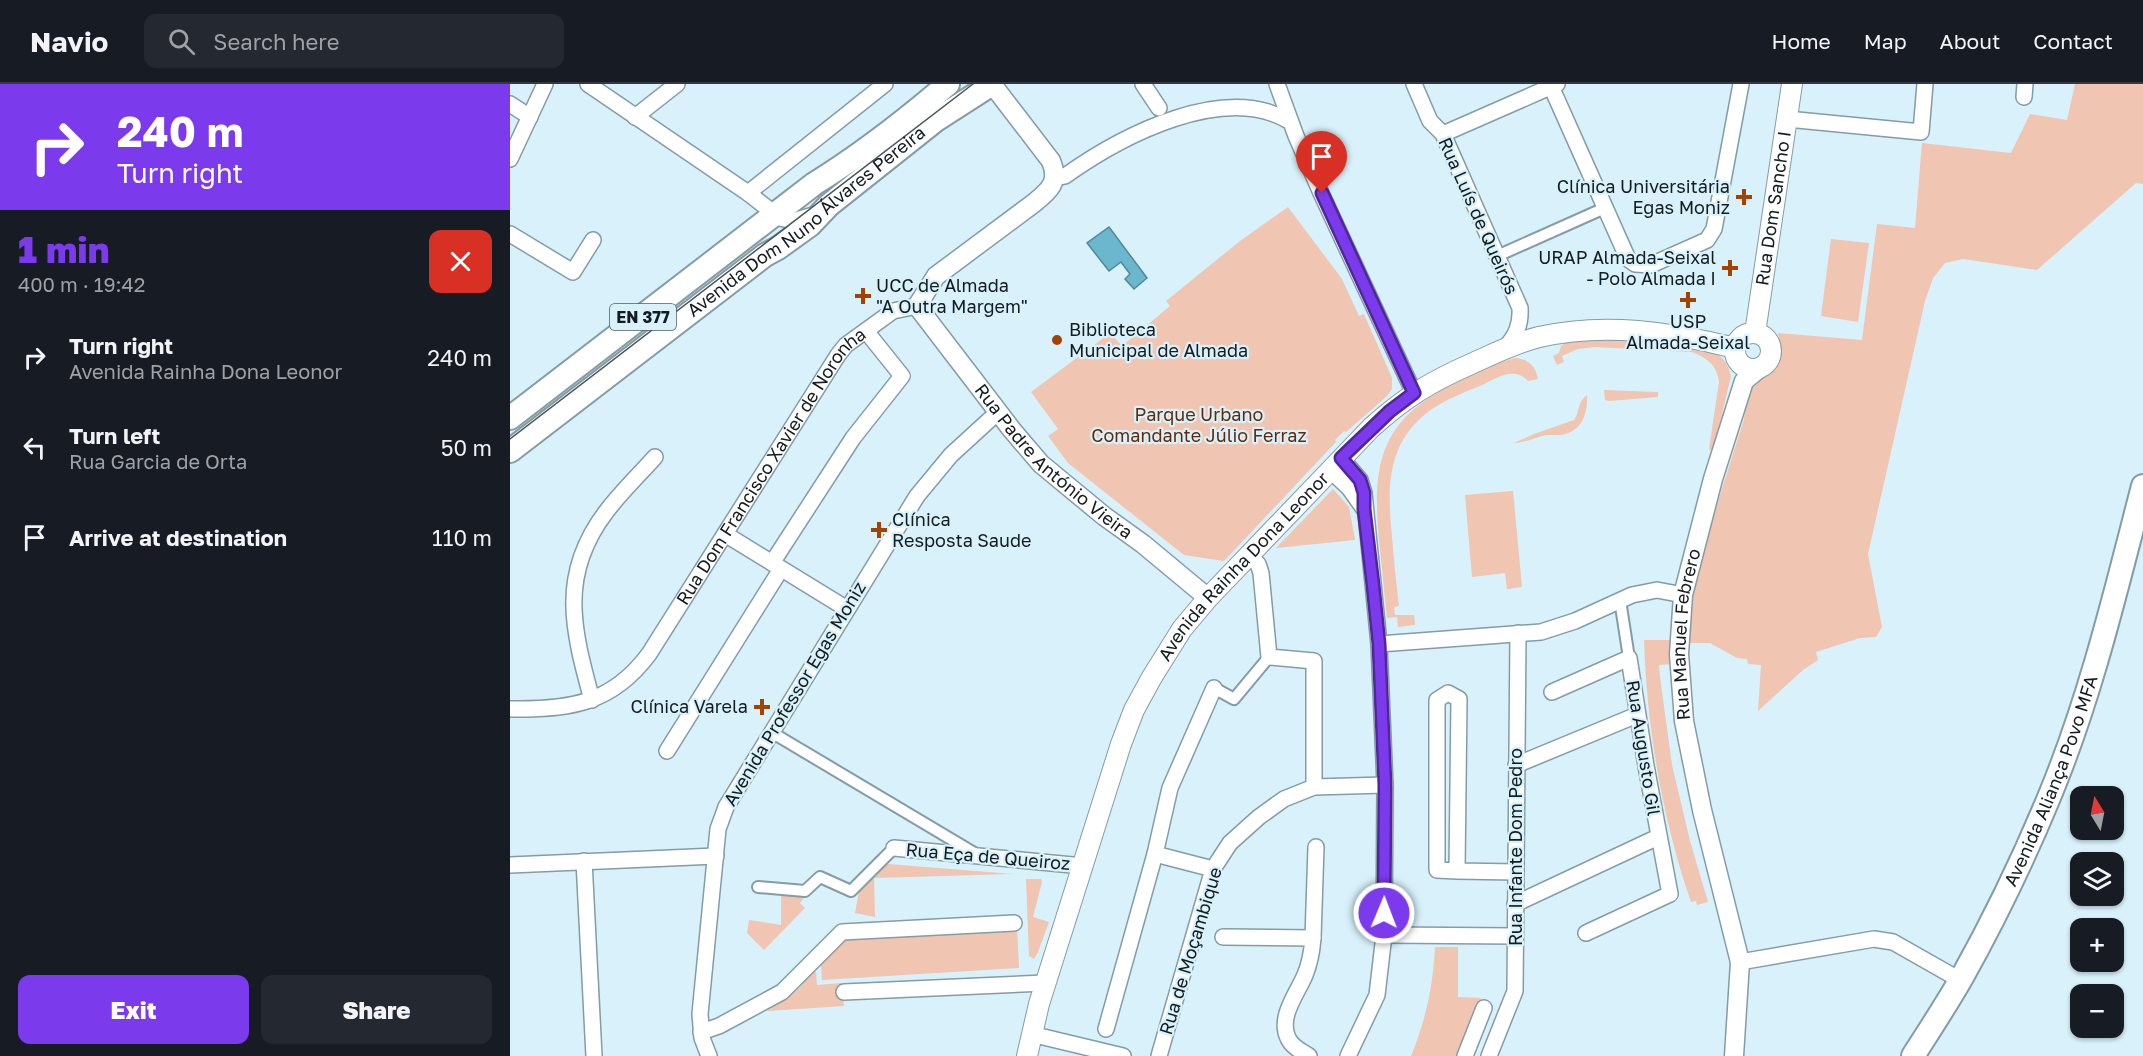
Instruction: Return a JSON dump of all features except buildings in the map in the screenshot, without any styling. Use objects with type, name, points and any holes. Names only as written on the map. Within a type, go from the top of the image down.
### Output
[{"type":"main road","name":"Avenida Dom Nuno Álvares Pereira","points":[[510,418],[948,84]]},
{"type":"main road","name":"Avenida Dom Nuno Álvares Pereira","points":[[510,451],[765,255],[797,234],[936,120],[992,84]]},
{"type":"main road","name":"Rua Dom Sancho I","points":[[1755,333],[1792,84]]},
{"type":"main road","name":"Avenida Rainha Dona Leonor","points":[[1027,1056],[1045,983],[1121,744],[1134,710],[1182,630],[1208,598],[1336,464],[1390,411],[1433,381],[1504,349],[1550,335],[1640,330],[1678,334],[1735,348]]},
{"type":"main road","points":[[1755,333],[1766,338],[1771,348],[1769,359],[1761,367],[1750,369],[1744,367],[1736,358],[1735,348],[1741,337],[1755,333]]},
{"type":"main road","name":"Avenida Aliança Povo MFA","points":[[1913,1056],[1960,980],[2009,888],[2050,794],[2098,654],[2143,486]]},
{"type":"street","points":[[510,159],[545,84]]},
{"type":"street","points":[[588,84],[748,193],[776,215],[794,221],[820,214]]},
{"type":"street","points":[[635,117],[677,84]]},
{"type":"street","points":[[748,193],[885,84]]},
{"type":"street","points":[[917,306],[936,276],[1042,197],[1052,187],[1055,178],[1051,161],[992,84]]},
{"type":"street","points":[[1143,84],[1159,108]]},
{"type":"street","points":[[1277,84],[1296,136],[1414,393]]},
{"type":"street","name":"Rua Luís de Queirós","points":[[1414,84],[1430,121],[1443,134],[1520,308],[1521,319],[1516,334],[1504,349]]},
{"type":"street","points":[[1443,134],[1553,85],[1628,258],[1635,264],[1651,265],[1707,240],[1714,229],[1741,84]]},
{"type":"street","points":[[1787,119],[1921,132],[1925,84]]},
{"type":"street","points":[[1265,98],[1281,113],[1296,136]]},
{"type":"street","points":[[1055,178],[1065,176],[1159,108],[1174,101]]},
{"type":"street","points":[[510,104],[530,117]]},
{"type":"street","points":[[1497,256],[1607,207]]},
{"type":"street","points":[[765,255],[776,241],[779,232],[780,222],[776,215]]},
{"type":"street","points":[[510,234],[573,272],[593,240]]},
{"type":"street","name":"Rua Dom Francisco Xavier de Noronha","points":[[510,709],[558,708],[592,700],[625,681],[642,664],[838,355],[846,345],[893,311],[917,306]]},
{"type":"street","name":"Rua Padre António Vieira","points":[[917,306],[1028,450],[1050,472],[1104,516],[1150,549],[1208,598]]},
{"type":"street","points":[[667,750],[853,438],[902,376],[866,331]]},
{"type":"street","name":"Rua Manuel Febrero","points":[[1734,1056],[1740,962],[1702,810],[1684,721],[1679,654],[1683,595],[1713,479],[1744,381],[1761,367]]},
{"type":"street","name":"Avenida Professor Egas Moniz","points":[[709,1056],[701,1032],[700,1014],[718,829],[726,807],[903,518],[928,482],[951,455],[998,412]]},
{"type":"street","points":[[592,700],[581,661],[573,618],[573,593],[577,570],[584,548],[606,512],[655,457]]},
{"type":"street","points":[[1336,464],[1364,509],[1370,545],[1379,644],[1385,785],[1384,935],[1377,995],[1348,1056]]},
{"type":"street","points":[[725,534],[847,609]]},
{"type":"street","points":[[1106,1029],[1155,854],[1170,788],[1214,688],[1234,699],[1269,657],[1261,573],[1258,564],[1249,555]]},
{"type":"street","points":[[1379,644],[1541,632],[1575,621],[1620,600],[1657,590],[1683,595]]},
{"type":"street","points":[[1552,692],[1629,658],[1620,600]]},
{"type":"street","name":"Rua Infante Dom Pedro","points":[[1489,1056],[1515,991],[1518,633]]},
{"type":"street","points":[[1269,657],[1314,661],[1314,788]]},
{"type":"street","name":"Rua Augusto Gil","points":[[1586,933],[1670,894],[1658,837],[1629,658]]},
{"type":"street","points":[[1457,871],[1459,699],[1448,693],[1437,700],[1437,870],[1457,871],[1516,872]]},
{"type":"street","points":[[1516,765],[1637,716]]},
{"type":"street","points":[[771,732],[979,856]]},
{"type":"street","name":"Rua de Moçambique","points":[[1160,1056],[1213,869],[1230,843],[1259,817],[1284,799],[1314,788],[1385,785]]},
{"type":"street","name":"Rua Augusto Gil","points":[[1515,904],[1658,837]]},
{"type":"street","points":[[1309,1056],[1292,1045],[1285,1028],[1288,1011],[1310,961],[1316,847]]},
{"type":"street","points":[[758,887],[805,891],[820,877],[851,891],[894,848]]},
{"type":"street","name":"Rua Eça de Queiroz","points":[[894,848],[1083,866]]},
{"type":"street","points":[[1155,854],[1213,869]]},
{"type":"street","points":[[510,865],[716,856]]},
{"type":"street","points":[[584,861],[594,1056]]},
{"type":"street","points":[[701,1032],[719,1026],[782,992],[842,932],[1014,923]]},
{"type":"street","points":[[1384,935],[1515,936]]},
{"type":"street","points":[[1223,937],[1313,938]]},
{"type":"street","points":[[1740,962],[1874,939],[1893,942],[1960,980]]},
{"type":"street","points":[[844,992],[1045,983]]},
{"type":"street","points":[[1465,1056],[1484,1008]]},
{"type":"street","points":[[1031,1034],[1123,1056]]},
{"type":"green space","points":[[2075,84],[2143,84],[2143,184],[2136,183],[2037,270],[1963,259],[1945,263],[1933,278],[1925,301],[1868,554],[1882,627],[1876,637],[1860,638],[1816,652],[1818,660],[1803,670],[1758,711],[1761,665],[1748,664],[1747,659],[1737,658],[1710,643],[1686,643],[1693,581],[1744,419],[1747,389],[1776,360],[1779,344],[1778,333],[1862,340],[1877,224],[1915,228],[1922,143],[2011,153],[2030,114],[2067,120]]},
{"type":"green space","name":"Parque Urbano Comandante Júlio Ferraz","points":[[1288,207],[1342,279],[1359,316],[1364,314],[1392,378],[1392,389],[1387,396],[1335,440],[1336,442],[1224,561],[1184,555],[1068,463],[1048,436],[1058,429],[1031,392],[1110,333],[1122,346],[1170,306],[1166,301],[1240,241]]},
{"type":"green space","points":[[1831,239],[1869,243],[1858,322],[1821,316]]},
{"type":"green space","points":[[1608,339],[1685,345],[1701,348],[1723,359],[1731,376],[1713,452],[1709,449],[1719,382],[1716,371],[1710,363],[1692,352],[1594,347],[1578,349],[1562,356],[1564,362],[1557,365],[1553,356],[1559,353],[1561,346],[1565,343]]},
{"type":"green space","points":[[1515,358],[1531,364],[1538,379],[1528,381],[1517,374],[1505,375],[1450,399],[1432,409],[1417,422],[1398,451],[1390,483],[1390,519],[1399,606],[1394,607],[1395,615],[1414,615],[1415,625],[1398,627],[1397,617],[1387,618],[1377,513],[1377,488],[1386,446],[1396,428],[1411,412],[1431,397],[1485,369]]},
{"type":"green space","points":[[1604,390],[1658,392],[1658,397],[1609,401],[1605,400]]},
{"type":"green space","points":[[1587,395],[1585,415],[1574,430],[1561,435],[1547,435],[1514,443],[1574,420]]},
{"type":"green space","points":[[1333,489],[1349,507],[1355,540],[1276,548]]},
{"type":"green space","points":[[1513,491],[1522,587],[1507,589],[1505,573],[1472,577],[1465,495]]},
{"type":"green space","points":[[1644,640],[1674,640],[1673,664],[1659,665],[1660,677],[1672,765],[1690,841],[1708,902],[1697,905],[1696,901],[1691,902],[1664,805],[1649,706]]},
{"type":"green space","points":[[888,864],[1013,874],[874,878],[875,917],[855,913],[859,891]]},
{"type":"green space","points":[[1026,879],[1041,879],[1033,917],[1049,922],[1034,959],[1029,956]]},
{"type":"green space","points":[[781,892],[806,895],[800,903],[805,908],[764,950],[747,933],[749,920],[781,925]]},
{"type":"green space","points":[[1017,926],[1019,968],[822,980],[821,965],[846,937]]},
{"type":"green space","points":[[1435,947],[1458,947],[1458,997],[1481,998],[1460,1056],[1411,1056],[1428,1003]]},
{"type":"green space","points":[[811,972],[816,972],[817,985],[842,983],[844,1006],[767,1011],[797,990]]},
{"type":"water","points":[[1109,227],[1147,278],[1134,289],[1125,279],[1130,274],[1121,262],[1109,271],[1087,243]]},
{"type":"tram line","points":[[510,439],[973,84]]},
{"type":"place","name":"Clínica Universitária Egas Moniz","points":[[1744,197]]},
{"type":"place","name":"URAP Almada-Seixal - Polo Almada I","points":[[1730,268]]},
{"type":"place","name":"UCC de Almada \"A Outra Margem\"","points":[[863,296]]},
{"type":"place","name":"USP Almada-Seixal","points":[[1688,300]]},
{"type":"place","name":"Biblioteca Municipal de Almada","points":[[1057,340]]},
{"type":"place","name":"Clínica Resposta Saude","points":[[879,530]]},
{"type":"place","name":"Clínica Varela","points":[[762,707]]},
{"type":"route","points":[[1322,193],[1414,393],[1390,411],[1341,458],[1360,480],[1364,493],[1364,509],[1370,545],[1379,644],[1385,785],[1384,913]]}]
